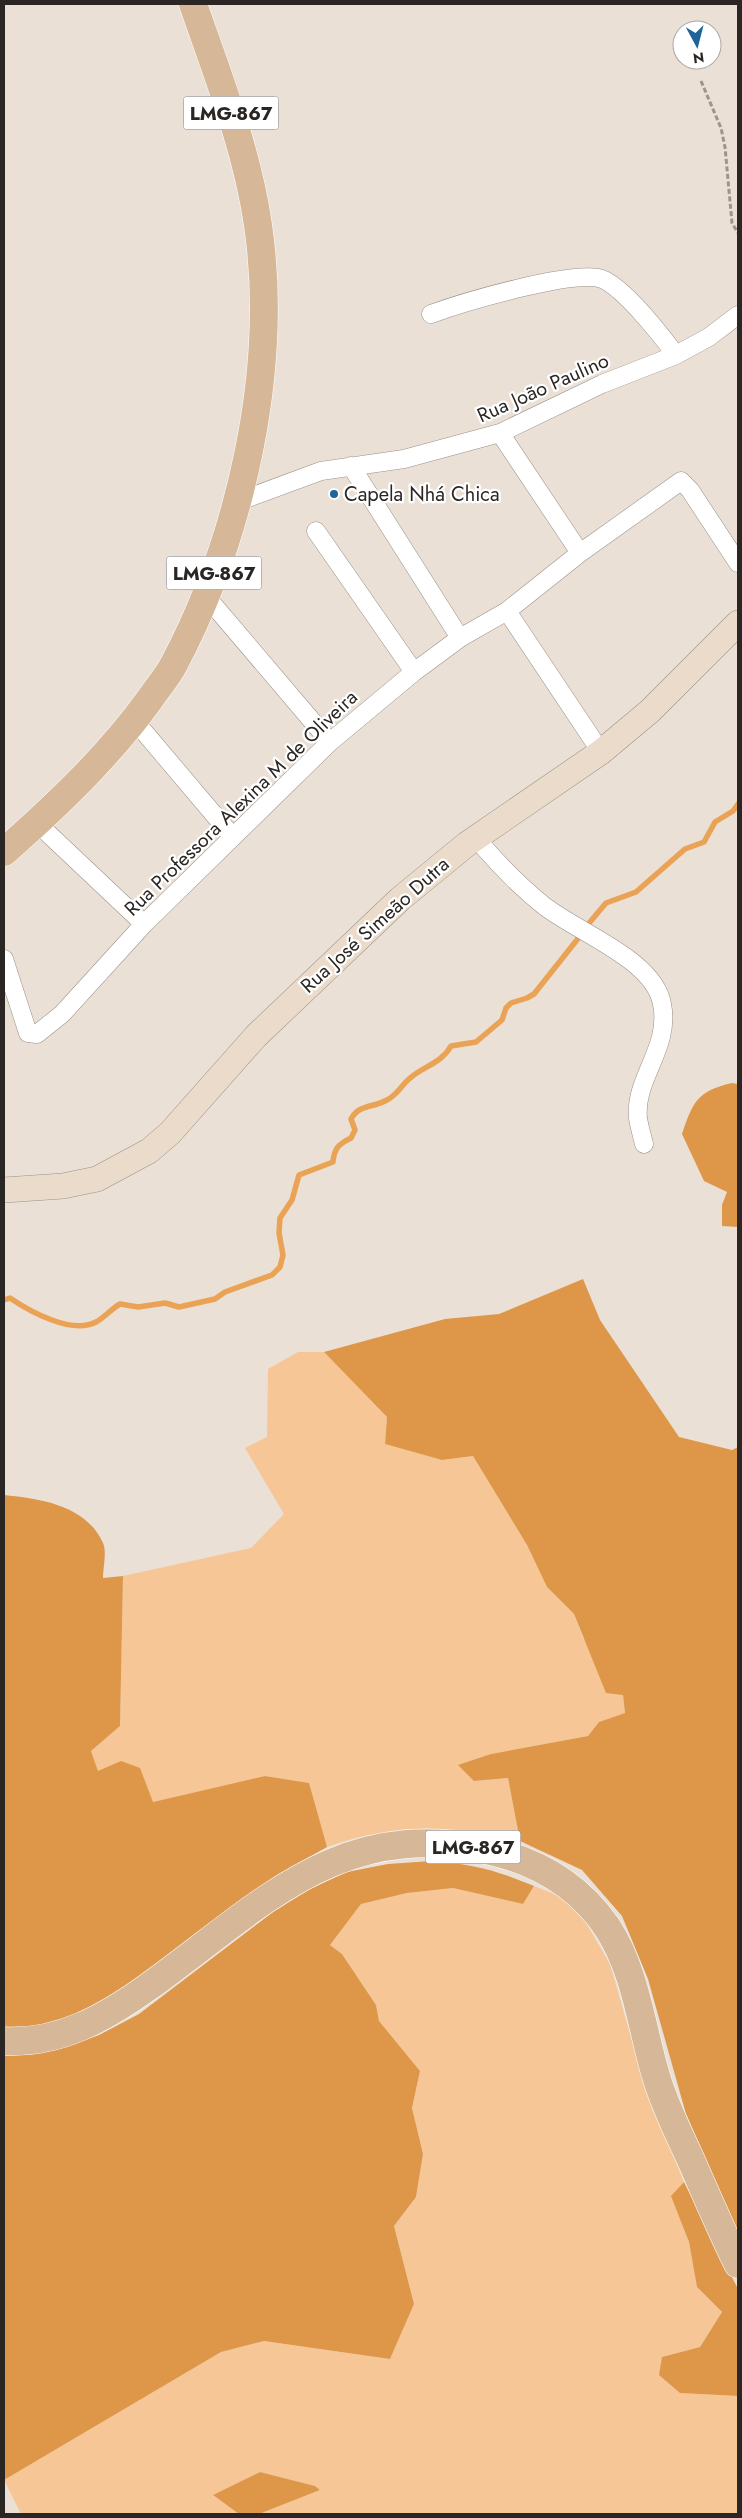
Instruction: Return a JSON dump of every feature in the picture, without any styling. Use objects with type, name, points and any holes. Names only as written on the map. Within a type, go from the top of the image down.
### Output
[{"type":"main road","name":"LMG-867","points":[[4,852],[37,823],[99,762],[134,720],[174,665],[224,548],[237,502],[257,396],[264,334],[264,279],[258,225],[248,173],[233,120],[193,4]]},
{"type":"main road","name":"Rua José Simeão Dutra","points":[[4,1190],[63,1186],[96,1179],[125,1166],[149,1151],[170,1133],[228,1065],[318,974],[400,898],[476,838],[601,752],[650,711],[738,623]]},
{"type":"main road","name":"LMG-867","points":[[4,2041],[20,2042],[50,2037],[81,2028],[121,2006],[300,1877],[332,1861],[364,1850],[416,1844],[469,1846],[508,1855],[565,1882],[589,1902],[612,1935],[624,1957],[633,1984],[657,2078],[738,2264]]},
{"type":"street","points":[[431,314],[484,297],[558,281],[601,279],[626,298],[676,355]]},
{"type":"street","name":"Rua João Paulino","points":[[237,502],[312,474],[350,466],[404,459],[500,433],[602,384],[676,355],[709,337],[738,315]]},
{"type":"street","points":[[500,433],[580,553]]},
{"type":"street","points":[[350,466],[460,638]]},
{"type":"street","name":"Rua Professora Alexina M de Oliveira","points":[[4,959],[28,1034],[37,1034],[62,1014],[144,924],[330,742],[414,672],[460,638],[507,611],[580,553],[681,481],[690,490],[738,563]]},
{"type":"street","points":[[316,531],[414,672]]},
{"type":"street","points":[[205,595],[330,742]]},
{"type":"street","points":[[507,611],[601,752]]},
{"type":"street","points":[[134,720],[233,837]]},
{"type":"street","points":[[37,823],[144,924]]},
{"type":"street","points":[[476,838],[501,868],[526,890],[571,925],[631,960],[647,974],[658,988],[664,1021],[661,1041],[639,1100],[638,1117],[644,1144]]},
{"type":"path","points":[[701,81],[721,128],[725,147],[732,223],[738,233]]},
{"type":"shaded area","points":[[732,1083],[738,1084],[738,1227],[722,1226],[722,1205],[727,1192],[704,1181],[682,1134],[693,1106],[698,1100],[711,1090]]},
{"type":"shaded area","points":[[583,1279],[600,1320],[679,1437],[732,1450],[738,1447],[738,2233],[686,2114],[648,1979],[622,1916],[582,1870],[520,1841],[508,1778],[474,1781],[458,1765],[491,1754],[588,1736],[599,1722],[625,1713],[623,1695],[606,1693],[574,1614],[547,1587],[527,1545],[473,1456],[442,1460],[385,1444],[387,1417],[324,1352],[445,1319],[499,1314]]},
{"type":"shaded area","points":[[298,1352],[324,1352],[387,1417],[385,1444],[442,1460],[473,1456],[527,1545],[547,1587],[574,1614],[583,1638],[623,1695],[625,1713],[599,1722],[588,1736],[491,1754],[474,1781],[508,1778],[520,1841],[470,1831],[423,1829],[399,1830],[376,1834],[327,1847],[308,1783],[265,1776],[153,1802],[98,1771],[91,1751],[120,1726],[123,1576],[251,1548],[284,1514],[245,1448],[267,1437],[268,1369]]},
{"type":"shaded area","points":[[4,1495],[33,1499],[61,1506],[86,1520],[95,1530],[104,1546],[103,1578],[123,1576],[120,1726],[91,1751],[98,1771],[121,1761],[140,1768],[153,1802],[265,1776],[309,1783],[327,1847],[279,1874],[117,1999],[65,2024],[4,2032]]},
{"type":"shaded area","points":[[431,1861],[484,1869],[534,1886],[523,1904],[453,1888],[407,1893],[361,1904],[330,1945],[342,1954],[376,2005],[379,2021],[420,2071],[412,2108],[423,2154],[416,2197],[394,2226],[414,2304],[390,2359],[264,2341],[221,2352],[4,2480],[4,2052],[61,2048],[99,2035],[139,2014],[273,1912],[310,1889],[347,1872],[388,1864]]},
{"type":"shaded area","points":[[534,1886],[567,1899],[585,1921],[610,1964],[646,2089],[684,2182],[672,2196],[689,2242],[697,2287],[722,2312],[700,2347],[662,2357],[680,2393],[738,2396],[738,2514],[259,2514],[320,2490],[315,2486],[260,2472],[214,2496],[239,2514],[21,2514],[4,2480],[221,2352],[264,2341],[390,2359],[414,2304],[394,2226],[416,2197],[423,2154],[412,2108],[420,2071],[379,2021],[376,2005],[342,1954],[330,1945],[361,1904],[407,1893],[453,1888],[523,1904]]},
{"type":"shaded area","points":[[684,2182],[738,2289],[738,2396],[680,2393],[659,2375],[662,2357],[700,2347],[722,2312],[697,2287],[689,2242],[671,2196]]},
{"type":"shaded area","points":[[260,2472],[315,2486],[320,2490],[259,2514],[239,2514],[213,2495]]},
{"type":"waterway","points":[[590,922],[606,903],[636,892],[685,849],[704,842],[715,822],[733,811],[738,804]]},
{"type":"waterway","points":[[4,1300],[10,1298],[39,1315],[63,1324],[86,1325],[96,1322],[120,1304],[138,1307],[165,1303],[179,1307],[215,1299],[225,1292],[272,1275],[280,1267],[283,1255],[279,1233],[280,1218],[292,1200],[299,1175],[333,1162],[338,1147],[351,1138],[355,1130],[351,1119],[354,1114],[390,1098],[414,1075],[442,1057],[451,1046],[476,1042],[502,1020],[506,1008],[511,1003],[534,994],[580,936]]},
{"type":"place","name":"Capela Nhá Chica","points":[[334,494]]}]
